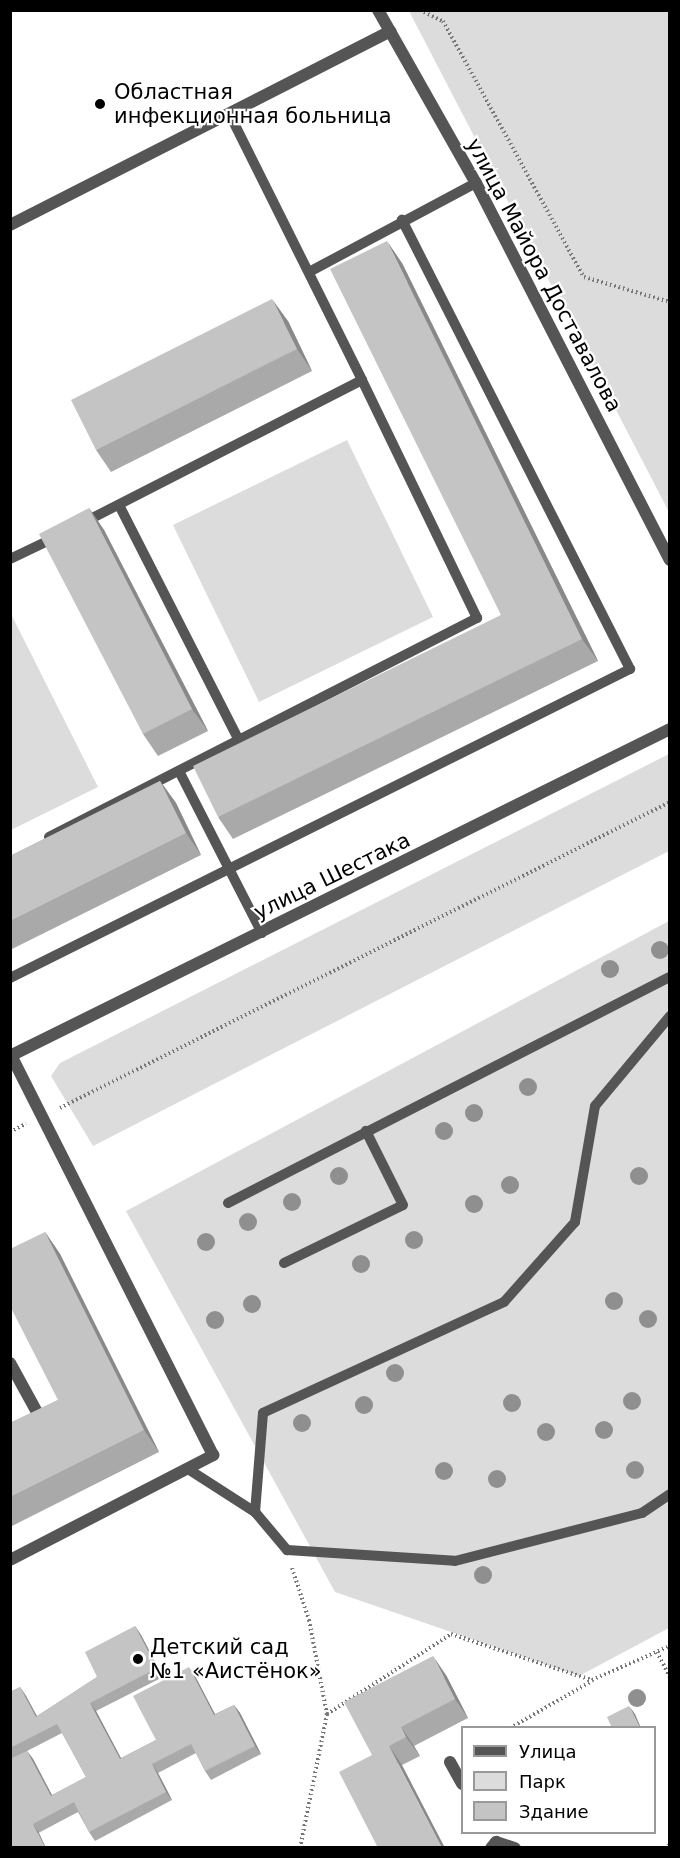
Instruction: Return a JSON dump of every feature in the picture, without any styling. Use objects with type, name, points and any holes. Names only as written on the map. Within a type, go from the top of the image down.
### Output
[{"type":"street","name":"улица Майора Доставалова","points":[[378,10],[476,183],[669,560]]},
{"type":"street","points":[[10,225],[390,31]]},
{"type":"street","name":"улица Шестака","points":[[11,1056],[669,729]]},
{"type":"street","points":[[10,1560],[213,1455],[11,1056]]},
{"type":"street","points":[[10,1363],[46,1429],[37,1433]]},
{"type":"street","points":[[450,1762],[461,1782]]},
{"type":"street","points":[[492,1841],[515,1848]]},
{"type":"lane","points":[[32,846],[477,618],[230,114]]},
{"type":"lane","points":[[309,272],[402,220],[476,183]]},
{"type":"lane","points":[[10,978],[228,867],[630,669],[402,220]]},
{"type":"lane","points":[[10,559],[362,380]]},
{"type":"lane","points":[[119,505],[239,741]]},
{"type":"lane","points":[[179,771],[262,933]]},
{"type":"lane","points":[[228,1203],[669,976]]},
{"type":"lane","points":[[255,1512],[263,1413],[504,1302],[575,1221],[595,1106],[669,1016]]},
{"type":"lane","points":[[284,1263],[403,1205],[366,1131]]},
{"type":"lane","points":[[188,1469],[255,1512],[287,1550],[454,1561],[642,1513],[669,1494]]},
{"type":"path","points":[[420,10],[443,21],[584,277],[669,302]]},
{"type":"path","points":[[10,1132],[669,802]]},
{"type":"path","points":[[287,1550],[309,1620],[327,1714],[300,1848]]},
{"type":"path","points":[[327,1714],[451,1634],[592,1680]]},
{"type":"path","points":[[513,1726],[592,1680],[669,1646]]},
{"type":"path","points":[[657,1652],[669,1678]]},
{"type":"path","points":[[664,1848],[669,1845]]},
{"type":"green space","points":[[409,11],[669,11],[669,512]]},
{"type":"green space","points":[[347,440],[433,617],[259,702],[173,525]]},
{"type":"green space","points":[[10,615],[98,787],[11,830]]},
{"type":"green space","points":[[669,754],[669,851],[93,1146],[51,1076],[60,1063]]},
{"type":"green space","points":[[669,921],[669,1628],[579,1676],[335,1592],[126,1211]]},
{"type":"building","points":[[387,241],[582,639],[218,817],[193,766],[501,615],[330,269]]},
{"type":"building","points":[[272,299],[297,349],[96,450],[71,400]]},
{"type":"building","points":[[89,508],[192,709],[143,734],[39,534]]},
{"type":"building","points":[[160,781],[186,833],[10,921],[10,856]]},
{"type":"building","points":[[45,1232],[144,1430],[10,1497],[10,1423],[58,1400],[10,1306],[10,1249]]},
{"type":"building","name":"Детский сад №1 «Аистёнок»","points":[[135,1626],[157,1668],[90,1703],[120,1759],[156,1740],[133,1696],[189,1667],[214,1715],[234,1705],[255,1746],[205,1771],[191,1744],[152,1764],[166,1792],[89,1832],[74,1802],[33,1824],[45,1848],[10,1848],[10,1759],[27,1751],[51,1796],[86,1777],[57,1724],[10,1748],[10,1692],[20,1687],[36,1717],[97,1677],[85,1652]]},
{"type":"building","points":[[433,1656],[455,1699],[401,1727],[406,1737],[389,1746],[442,1848],[378,1848],[339,1772],[372,1755],[344,1702]]},
{"type":"building","points":[[629,1706],[639,1726],[611,1726],[607,1717]]},
{"type":"place","name":"Областная инфекционная больница","points":[[100,104]]},
{"type":"place","name":"Детский сад №1 «Аистёнок»","points":[[138,1659]]}]
